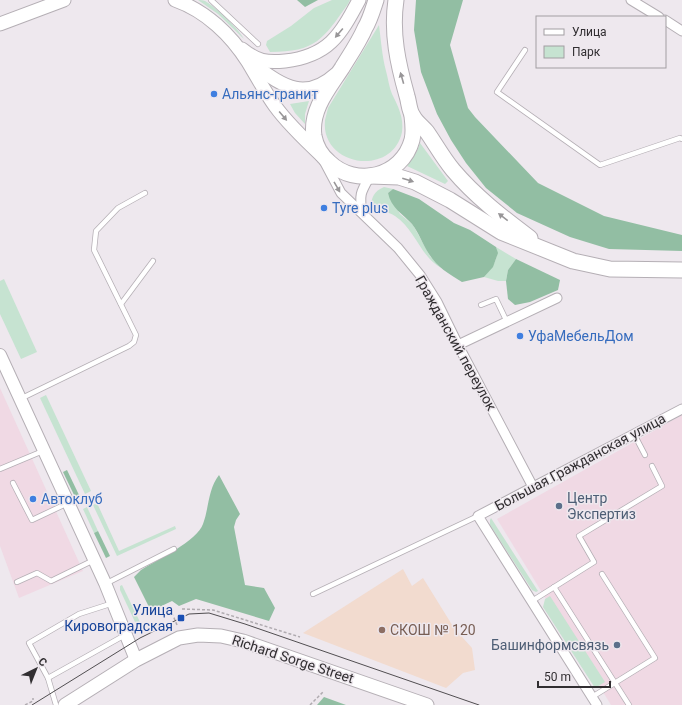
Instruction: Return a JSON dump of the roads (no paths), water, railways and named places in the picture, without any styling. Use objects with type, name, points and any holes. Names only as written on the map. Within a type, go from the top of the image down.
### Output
[{"type":"main road","points":[[0,24],[64,0]]},
{"type":"main road","points":[[175,0],[193,7],[213,21],[254,58],[266,61],[286,61],[311,56],[323,49],[343,28],[359,0]]},
{"type":"main road","points":[[321,155],[314,136],[316,112],[330,86],[366,28],[376,0]]},
{"type":"main road","points":[[370,176],[386,171],[399,162],[409,148],[412,140],[412,116],[396,53],[394,26],[396,0]]},
{"type":"main road","points":[[227,35],[247,60],[275,106],[300,135],[336,168],[348,174],[360,177],[398,177],[415,182],[450,200],[501,232],[573,261],[610,269],[682,270]]},
{"type":"main road","points":[[247,60],[271,78],[294,89],[315,88],[327,82],[342,68]]},
{"type":"main road","points":[[412,116],[426,132],[453,170],[465,183],[489,207],[545,250]]},
{"type":"main road","name":"Richard Sorge Street","points":[[136,660],[179,638],[198,635],[221,636],[243,641],[427,705]]},
{"type":"main road","points":[[65,705],[136,660]]},
{"type":"street","points":[[631,0],[657,16]]},
{"type":"street","points":[[666,21],[682,31]]},
{"type":"street","name":"Гражданский переулок","points":[[321,155],[341,193],[398,248],[420,275],[438,302],[458,345],[533,487]]},
{"type":"street","points":[[362,212],[360,198],[363,188],[370,176]]},
{"type":"street","points":[[458,345],[557,298]]},
{"type":"street","points":[[0,355],[105,584],[136,660]]},
{"type":"street","name":"Большая Гражданская улица","points":[[478,516],[682,408]]},
{"type":"street","points":[[478,516],[595,701]]},
{"type":"lane","points":[[211,0],[258,44]]},
{"type":"lane","points":[[525,50],[497,92],[600,165],[680,138],[682,139]]},
{"type":"lane","points":[[20,399],[129,346],[134,342],[136,336],[94,250],[96,231],[118,208],[145,193]]},
{"type":"lane","points":[[121,304],[153,260]]},
{"type":"lane","points":[[481,306],[496,299],[507,322]]},
{"type":"lane","points":[[634,434],[646,455]]},
{"type":"lane","points":[[0,469],[44,450]]},
{"type":"lane","points":[[532,601],[594,562],[579,536],[662,486],[652,466]]},
{"type":"lane","points":[[13,483],[32,520],[68,503]]},
{"type":"lane","points":[[313,594],[478,516]]},
{"type":"lane","points":[[105,584],[174,549]]},
{"type":"lane","points":[[17,582],[37,572],[51,581],[94,560]]},
{"type":"lane","points":[[595,701],[615,683],[655,658],[602,574]]},
{"type":"lane","points":[[554,587],[629,705]]},
{"type":"lane","points":[[56,705],[48,678],[28,643],[79,614],[112,602]]},
{"type":"lane","points":[[48,678],[126,634]]},
{"type":"tram line","points":[[32,705],[140,638],[189,614],[209,613],[479,705]]},
{"type":"place","name":"Альянс-гранит","points":[[214,94]]},
{"type":"place","name":"Tyre plus","points":[[324,208]]},
{"type":"place","name":"УфаМебельДом","points":[[520,336]]},
{"type":"place","name":"Автоклуб","points":[[33,499]]},
{"type":"place","name":"Центр Экспертиз","points":[[559,506]]},
{"type":"place","name":"Улица Кировоградская","points":[[181,618]]},
{"type":"place","name":"СКОШ № 120","points":[[382,630]]},
{"type":"place","name":"Башинформсвязь","points":[[617,645]]}]
